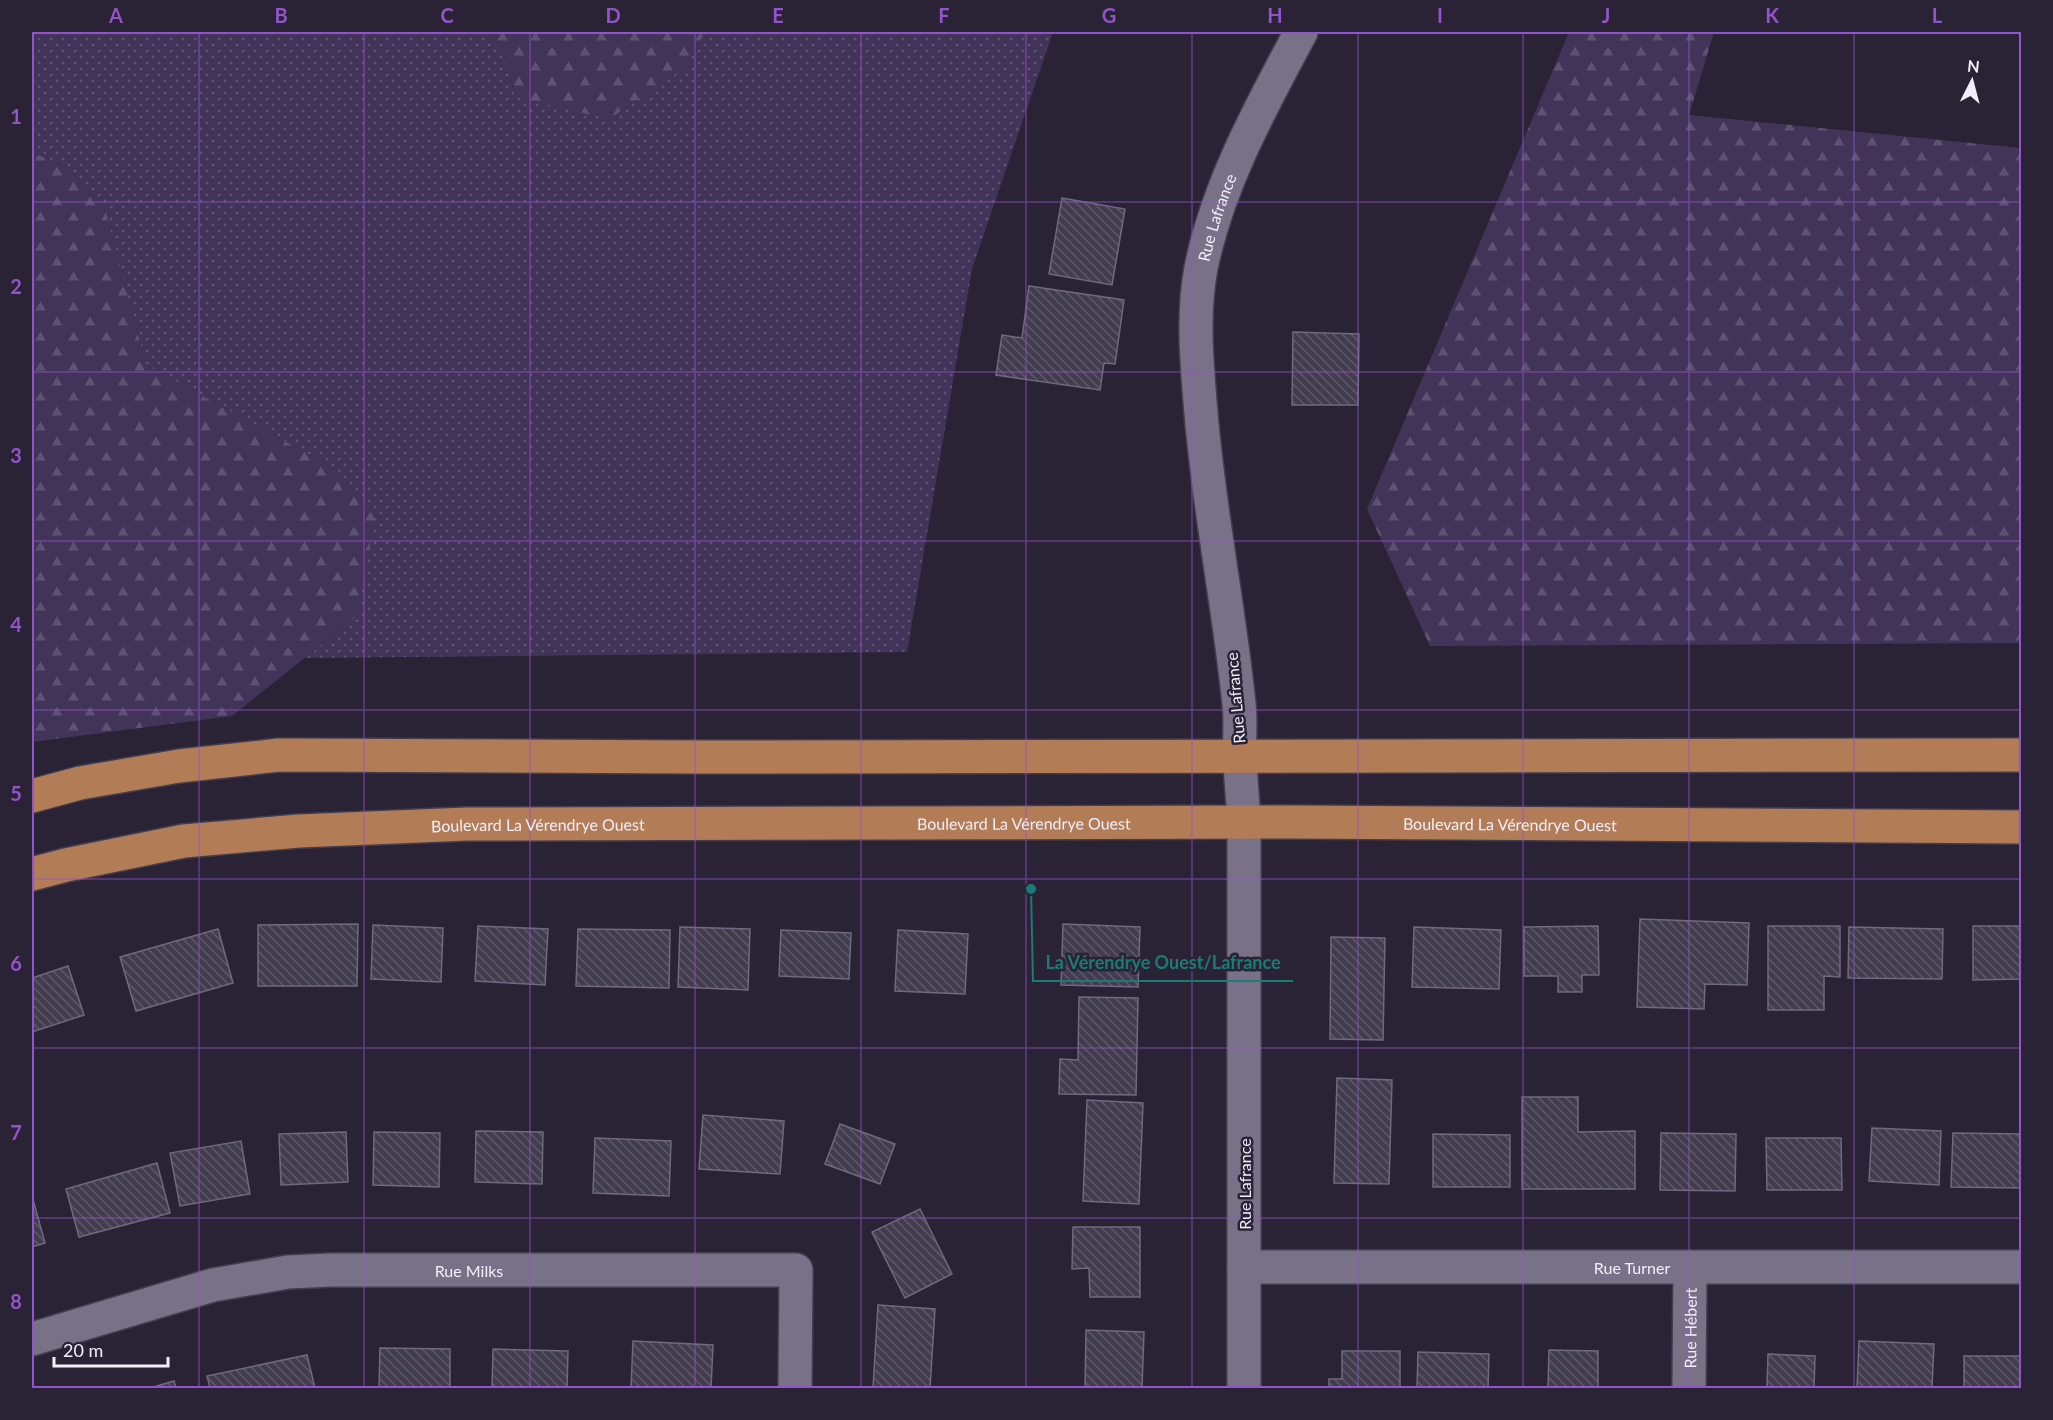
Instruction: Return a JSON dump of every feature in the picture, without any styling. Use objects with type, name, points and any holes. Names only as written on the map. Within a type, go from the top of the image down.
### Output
[{"type":"main road","points":[[32,796],[80,783],[179,766],[279,755],[1240,757],[2022,755]]},
{"type":"main road","name":"Boulevard La Vérendrye Ouest","points":[[32,874],[184,841],[310,831],[467,824],[1244,822],[2022,827]]},
{"type":"street","name":"Rue Lafrance","points":[[1244,1389],[1244,822],[1239,706],[1205,464],[1196,319],[1200,271],[1211,222],[1229,176],[1301,32]]},
{"type":"street","name":"Rue Turner","points":[[1244,1267],[2022,1268]]},
{"type":"street","name":"Rue Hébert","points":[[1689,1389],[1690,1267]]},
{"type":"street","name":"Rue Milks","points":[[32,1339],[213,1285],[288,1272],[331,1270],[796,1270],[795,1389]]},
{"type":"green space","points":[[32,32],[486,32],[503,48],[515,97],[686,67],[705,32],[1053,32],[972,269],[907,652],[305,658],[357,616],[337,470],[146,365],[105,210],[69,169],[32,152]]},
{"type":"green space","points":[[486,32],[705,32],[686,67],[609,119],[515,97],[503,48]]},
{"type":"green space","points":[[1569,32],[1714,32],[1689,115],[2021,148],[2021,643],[1430,646],[1367,509]]},
{"type":"green space","points":[[32,152],[69,169],[105,209],[146,365],[337,470],[376,511],[357,616],[232,716],[32,742]]},
{"type":"building","points":[[1062,198],[1125,209],[1112,285],[1049,274]]},
{"type":"building","points":[[1029,286],[1124,300],[1115,364],[1104,363],[1100,390],[996,375],[1002,335],[1022,338]]},
{"type":"building","points":[[1293,332],[1359,334],[1358,405],[1292,405]]},
{"type":"building","points":[[1640,919],[1749,923],[1747,985],[1705,984],[1704,1009],[1637,1007]]},
{"type":"building","points":[[358,924],[357,986],[258,986],[258,925]]},
{"type":"building","points":[[1063,924],[1140,927],[1138,987],[1061,985]]},
{"type":"building","points":[[373,925],[443,928],[441,982],[371,979]]},
{"type":"building","points":[[478,926],[548,929],[545,985],[475,981]]},
{"type":"building","points":[[1598,926],[1599,975],[1582,975],[1582,992],[1558,992],[1558,976],[1524,976],[1524,927]]},
{"type":"building","points":[[1768,926],[1840,926],[1840,977],[1824,976],[1824,1010],[1768,1010]]},
{"type":"building","points":[[1973,926],[2022,926],[2022,979],[1973,980]]},
{"type":"building","points":[[680,927],[750,929],[748,990],[678,987]]},
{"type":"building","points":[[1414,927],[1501,930],[1499,989],[1412,987]]},
{"type":"building","points":[[1849,927],[1943,929],[1942,979],[1848,978]]},
{"type":"building","points":[[218,929],[233,983],[136,1011],[120,957]]},
{"type":"building","points":[[578,929],[670,930],[669,988],[576,986]]},
{"type":"building","points":[[781,930],[851,933],[849,979],[779,976]]},
{"type":"building","points":[[898,930],[968,934],[965,994],[895,991]]},
{"type":"building","points":[[1331,937],[1385,938],[1383,1040],[1330,1039]]},
{"type":"building","points":[[68,966],[84,1015],[32,1032],[32,978]]},
{"type":"building","points":[[1079,997],[1138,998],[1136,1095],[1059,1094],[1060,1059],[1078,1060]]},
{"type":"building","points":[[1337,1078],[1392,1080],[1389,1184],[1334,1183]]},
{"type":"building","points":[[1522,1097],[1578,1097],[1578,1132],[1635,1131],[1635,1189],[1522,1189]]},
{"type":"building","points":[[1087,1100],[1143,1103],[1139,1204],[1083,1201]]},
{"type":"building","points":[[703,1115],[784,1121],[780,1174],[699,1169]]},
{"type":"building","points":[[840,1124],[895,1144],[880,1184],[825,1164]]},
{"type":"building","points":[[1872,1128],[1941,1131],[1939,1185],[1869,1181]]},
{"type":"building","points":[[476,1131],[543,1132],[542,1184],[475,1182]]},
{"type":"building","points":[[346,1132],[348,1182],[281,1185],[279,1134]]},
{"type":"building","points":[[374,1132],[440,1133],[439,1187],[373,1185]]},
{"type":"building","points":[[1661,1133],[1736,1134],[1735,1191],[1660,1190]]},
{"type":"building","points":[[1953,1133],[2022,1134],[2022,1188],[1951,1187]]},
{"type":"building","points":[[1433,1134],[1510,1135],[1510,1187],[1433,1187]]},
{"type":"building","points":[[595,1138],[671,1141],[669,1196],[593,1193]]},
{"type":"building","points":[[1766,1138],[1841,1138],[1842,1190],[1767,1190]]},
{"type":"building","points":[[241,1141],[250,1194],[180,1206],[170,1153]]},
{"type":"building","points":[[157,1163],[170,1213],[79,1237],[66,1189]]},
{"type":"building","points":[[32,1196],[45,1243],[32,1247]]},
{"type":"building","points":[[920,1209],[952,1274],[905,1298],[872,1232]]},
{"type":"building","points":[[1073,1227],[1140,1227],[1140,1297],[1090,1297],[1089,1268],[1072,1269]]},
{"type":"building","points":[[878,1305],[935,1309],[930,1388],[873,1388]]},
{"type":"building","points":[[1086,1330],[1144,1332],[1142,1388],[1085,1388]]},
{"type":"building","points":[[633,1341],[713,1345],[711,1388],[631,1388]]},
{"type":"building","points":[[1859,1341],[1934,1344],[1932,1388],[1857,1388]]},
{"type":"building","points":[[380,1348],[450,1349],[450,1388],[379,1388]]},
{"type":"building","points":[[493,1349],[568,1351],[567,1388],[492,1388]]},
{"type":"building","points":[[1549,1350],[1598,1351],[1598,1388],[1548,1388]]},
{"type":"building","points":[[1342,1351],[1400,1351],[1400,1388],[1329,1388],[1329,1379],[1342,1379]]},
{"type":"building","points":[[1418,1352],[1489,1354],[1488,1388],[1417,1388]]},
{"type":"building","points":[[1768,1354],[1815,1356],[1814,1388],[1767,1388]]},
{"type":"building","points":[[307,1355],[315,1388],[210,1388],[207,1376]]},
{"type":"building","points":[[1964,1356],[2022,1356],[2022,1388],[1964,1388]]},
{"type":"building","points":[[174,1381],[176,1388],[150,1388]]},
{"type":"place","name":"La Vérendrye Ouest/Lafrance","points":[[1031,889]]}]
